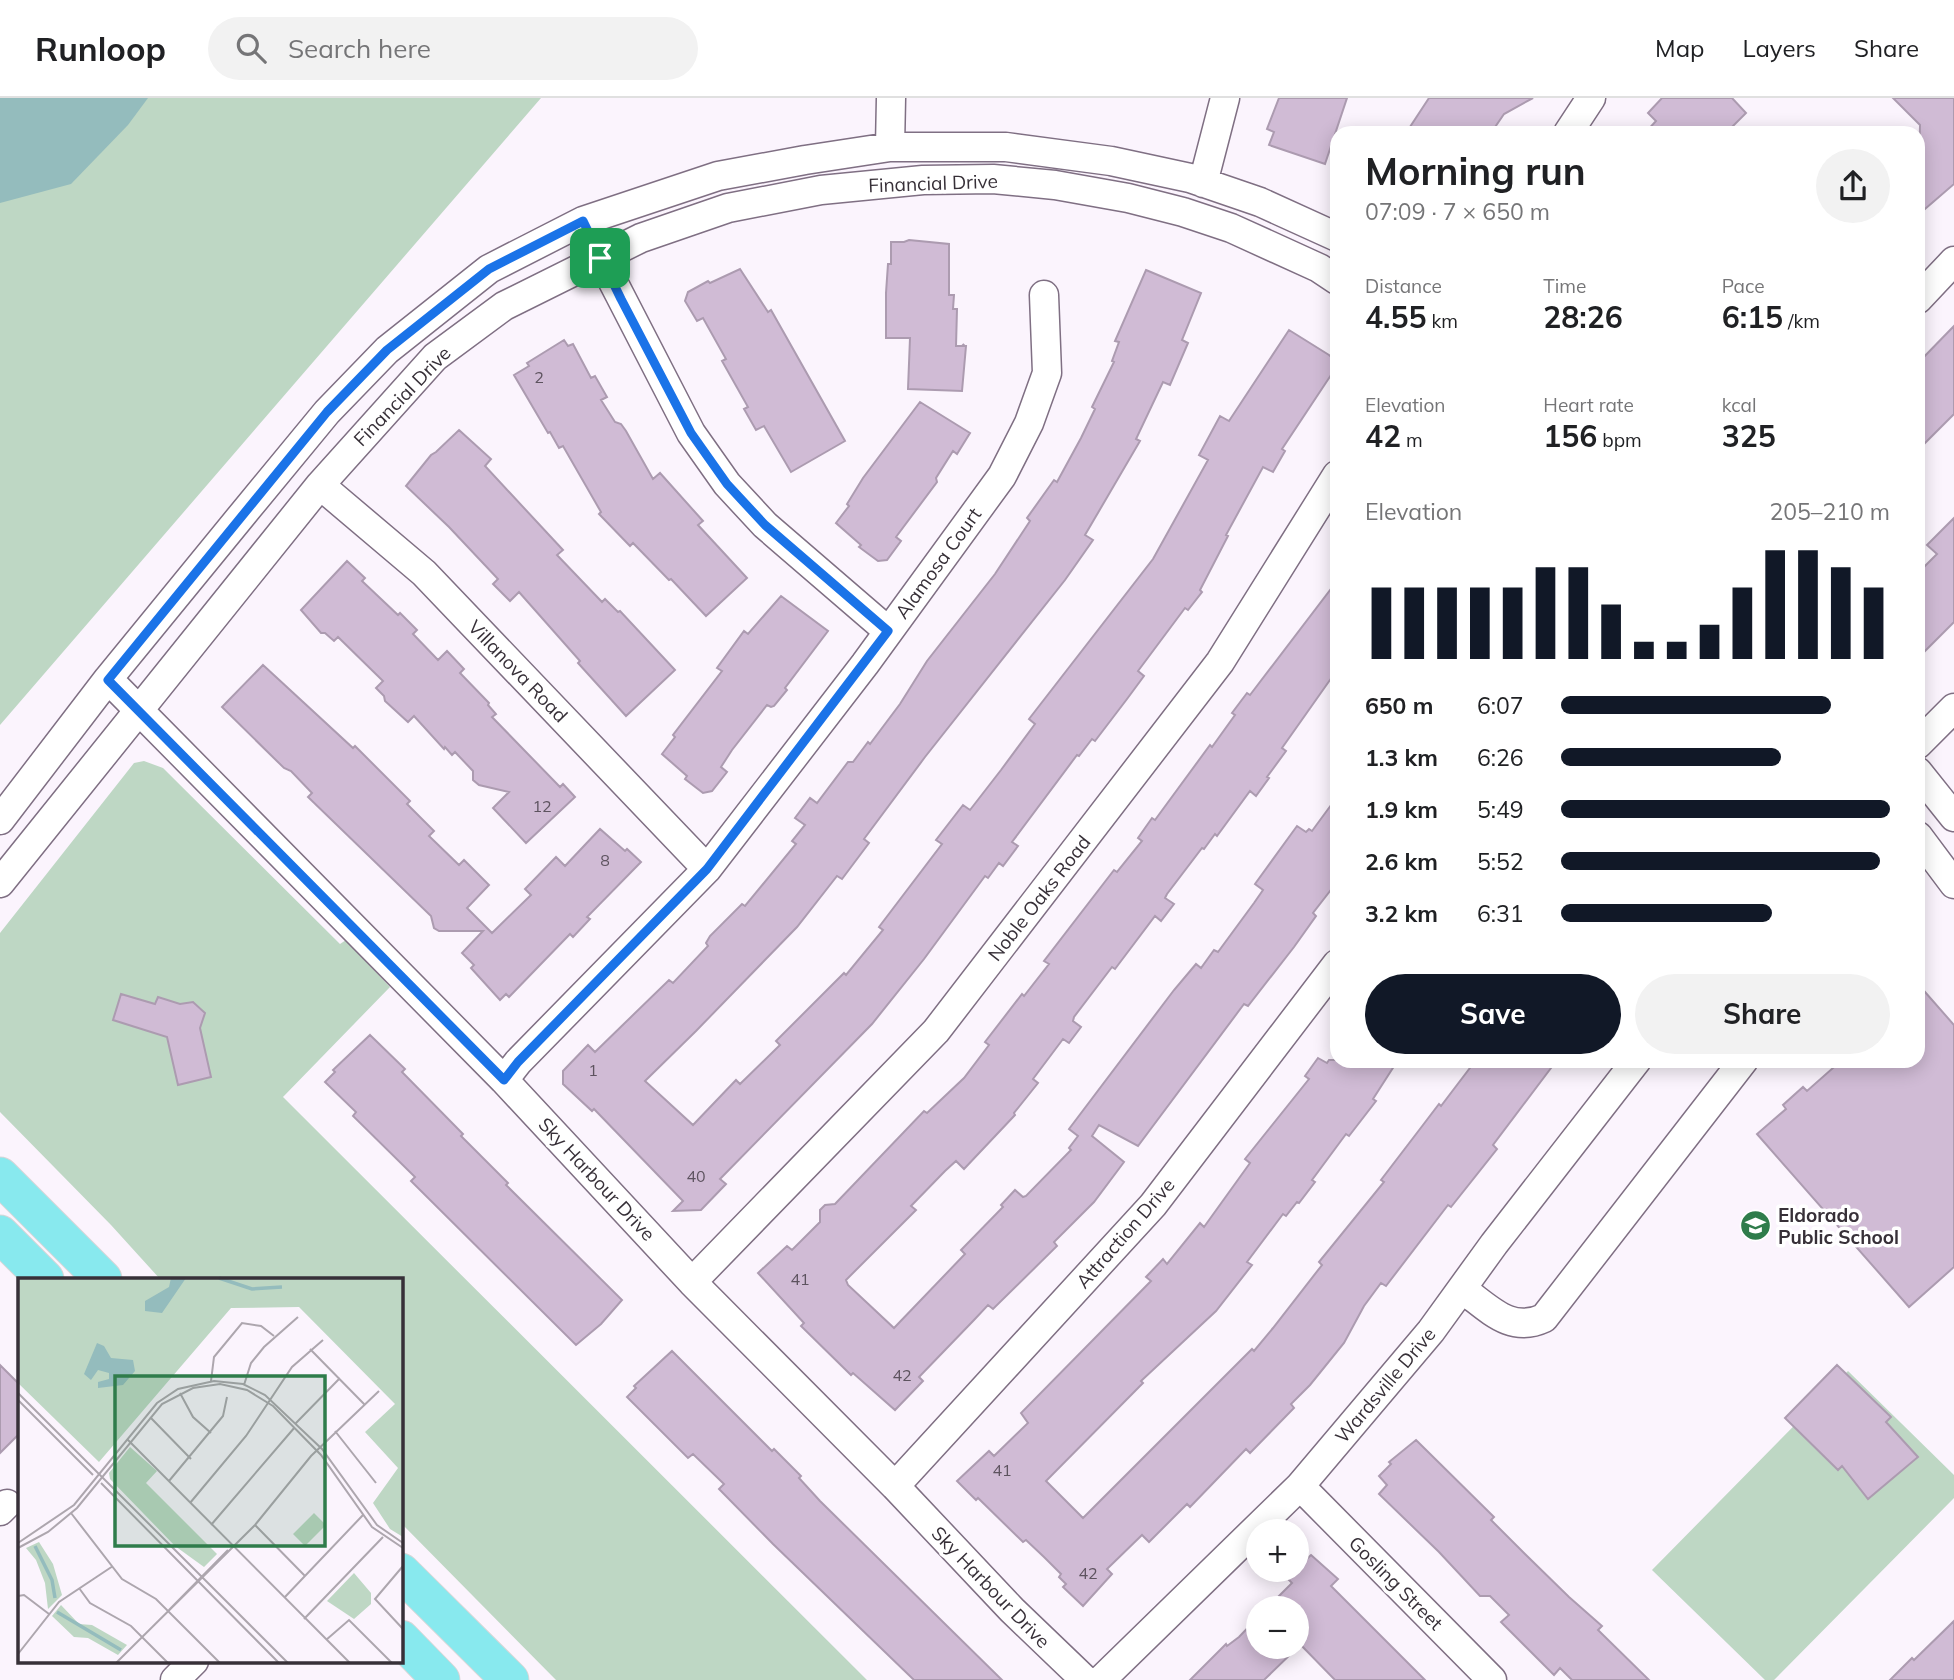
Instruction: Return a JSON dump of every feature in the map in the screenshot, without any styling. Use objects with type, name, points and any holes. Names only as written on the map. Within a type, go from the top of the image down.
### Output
[{"type":"main road","points":[[0,1176],[102,1278]]},
{"type":"main road","points":[[0,1234],[44,1278]]},
{"type":"main road","points":[[402,1573],[510,1680]]},
{"type":"main road","points":[[402,1640],[441,1680]]},
{"type":"street","points":[[890,147],[891,98]]},
{"type":"street","points":[[1203,183],[1225,98]]},
{"type":"street","points":[[1573,126],[1591,98]]},
{"type":"street","name":"Financial Drive","points":[[0,820],[108,680],[327,412],[387,350],[489,269],[583,221],[718,176],[890,147],[1006,147],[1111,161],[1203,183],[1260,202],[1330,234]]},
{"type":"street","name":"Financial Drive","points":[[0,883],[320,485],[435,357],[504,306],[641,238],[728,208],[821,190],[923,180],[993,179],[1068,187],[1128,198],[1182,212],[1231,228],[1330,275]]},
{"type":"street","points":[[583,221],[691,433],[727,484],[765,525],[888,631]]},
{"type":"street","points":[[1925,292],[1954,261]]},
{"type":"street","name":"Alamosa Court","points":[[504,1080],[518,1062],[707,869],[1002,477],[1029,423],[1047,373],[1044,295]]},
{"type":"street","name":"Villanova Road","points":[[320,485],[424,573],[707,869]]},
{"type":"street","name":"Noble Oaks Road","points":[[692,1282],[936,1031],[1220,662],[1330,486]]},
{"type":"street","name":"Sky Harbour Drive","points":[[108,680],[504,1080],[692,1282],[895,1486],[1012,1610],[1085,1680]]},
{"type":"street","points":[[1925,737],[1954,708]]},
{"type":"street","points":[[1925,781],[1954,817]]},
{"type":"street","points":[[1925,845],[1954,884]]},
{"type":"street","name":"Attraction Drive","points":[[895,1486],[1153,1205],[1330,973]]},
{"type":"street","name":"Wardsville Drive","points":[[1101,1680],[1300,1486],[1432,1332],[1494,1244],[1631,1068]]},
{"type":"street","points":[[1462,1289],[1508,1322],[1533,1324],[1544,1318],[1738,1068]]},
{"type":"street","name":"Gosling Street","points":[[1300,1486],[1492,1680]]},
{"type":"street","points":[[175,1680],[193,1662]]},
{"type":"shaded area","points":[[0,98],[541,98],[0,725]]},
{"type":"shaded area","points":[[0,98],[148,98],[128,125],[71,184],[0,203]]},
{"type":"shaded area","points":[[144,761],[163,768],[340,944],[346,940],[390,987],[283,1097],[867,1680],[556,1680],[402,1524],[402,1278],[159,1278],[0,1112],[0,933],[134,763]]},
{"type":"shaded area","points":[[1848,1371],[1954,1475],[1954,1498],[1774,1680],[1765,1680],[1652,1570]]},
{"type":"building","points":[[1279,98],[1347,98],[1338,126],[1330,126],[1330,149],[1325,164],[1269,145],[1274,132],[1267,129]]},
{"type":"building","points":[[1429,98],[1533,98],[1504,114],[1496,126],[1411,126]]},
{"type":"building","points":[[1662,98],[1732,98],[1746,113],[1733,126],[1651,126],[1656,121],[1648,113]]},
{"type":"building","points":[[1893,98],[1954,98],[1954,184],[1925,209],[1925,126],[1920,125]]},
{"type":"building","points":[[909,240],[949,244],[949,295],[954,295],[953,309],[957,309],[956,346],[966,346],[962,391],[908,389],[910,338],[886,338],[886,293],[888,264],[891,264],[891,242]]},
{"type":"building","points":[[740,269],[768,312],[771,310],[845,441],[791,472],[764,426],[756,430],[744,409],[748,407],[722,361],[726,359],[703,318],[697,321],[685,301],[688,292]]},
{"type":"building","points":[[1146,270],[1201,293],[1182,340],[1188,343],[1170,385],[1163,382],[1136,439],[1140,441],[1085,535],[1093,540],[1065,580],[925,757],[864,839],[869,843],[842,879],[837,876],[797,927],[645,1081],[693,1125],[736,1080],[740,1084],[780,1045],[776,1041],[844,973],[846,975],[883,930],[879,927],[942,844],[936,840],[963,805],[970,810],[1001,770],[1035,724],[1029,719],[1153,559],[1208,460],[1199,455],[1220,416],[1229,421],[1289,330],[1330,356],[1330,377],[1282,449],[1285,451],[1273,472],[1263,467],[1226,535],[1228,536],[1200,590],[1202,592],[1188,610],[1185,608],[1138,671],[1144,676],[1127,699],[1095,741],[1092,739],[1079,756],[1077,755],[1012,842],[1018,846],[1003,866],[999,863],[988,878],[985,876],[872,1024],[720,1179],[726,1184],[701,1210],[673,1211],[683,1201],[594,1109],[592,1111],[563,1084],[563,1071],[588,1045],[595,1052],[669,980],[673,983],[708,946],[706,943],[710,936],[742,904],[745,906],[796,844],[792,841],[805,825],[795,818],[810,798],[817,803],[848,762],[853,762],[868,742],[870,744],[927,661],[995,574],[1030,521],[1027,518],[1054,480],[1057,482],[1095,409],[1092,407],[1114,362],[1112,361],[1119,342],[1115,341]]},
{"type":"building","points":[[1954,326],[1954,414],[1925,443],[1925,356]]},
{"type":"building","points":[[564,340],[568,346],[573,344],[591,378],[595,376],[607,397],[601,400],[615,422],[621,424],[626,431],[653,479],[660,473],[703,521],[698,525],[747,578],[706,616],[671,579],[669,580],[633,543],[630,546],[599,514],[601,512],[563,446],[559,448],[550,432],[548,433],[514,375],[529,366],[527,363]]},
{"type":"building","points":[[920,402],[970,433],[957,454],[953,451],[936,478],[937,482],[896,537],[901,541],[887,560],[878,561],[859,547],[861,545],[836,523],[849,506],[847,504],[863,478]]},
{"type":"building","points":[[459,430],[491,459],[485,466],[563,550],[557,555],[602,602],[605,599],[620,611],[675,670],[626,716],[519,592],[510,601],[493,584],[498,579],[406,486],[431,455]]},
{"type":"building","points":[[1954,518],[1954,622],[1925,651],[1925,566],[1937,554],[1927,545]]},
{"type":"building","points":[[347,561],[365,578],[362,581],[417,630],[413,634],[438,660],[447,651],[464,669],[460,673],[489,703],[496,714],[492,717],[560,787],[563,784],[575,797],[526,843],[493,808],[509,792],[479,785],[473,780],[473,771],[455,752],[452,755],[445,747],[444,749],[414,716],[408,722],[385,701],[376,688],[383,681],[338,637],[334,641],[321,633],[301,610]]},
{"type":"building","points":[[1330,590],[1330,680],[1282,748],[1286,751],[1267,777],[1269,778],[1256,796],[1250,791],[1217,836],[1215,834],[1204,849],[1202,848],[1165,898],[1174,904],[1161,921],[1155,916],[1074,1017],[1073,1021],[1081,1027],[1069,1043],[1063,1039],[1033,1079],[1038,1083],[1015,1115],[964,1169],[956,1161],[945,1171],[911,1206],[916,1210],[846,1280],[848,1285],[894,1328],[965,1254],[961,1250],[1003,1207],[1001,1205],[1015,1190],[1023,1197],[1026,1196],[1071,1150],[1069,1148],[1078,1136],[1069,1129],[1174,990],[1196,964],[1201,968],[1214,950],[1218,952],[1263,890],[1255,884],[1297,826],[1306,832],[1309,829],[1312,831],[1330,807],[1330,891],[1313,913],[1316,916],[1294,947],[1248,1006],[1244,1004],[1138,1146],[1099,1125],[1092,1136],[1124,1162],[1094,1202],[1054,1242],[1057,1246],[993,1309],[988,1305],[919,1377],[923,1381],[895,1410],[853,1373],[851,1375],[801,1326],[804,1323],[758,1273],[787,1246],[792,1250],[820,1222],[820,1210],[825,1205],[835,1204],[924,1111],[927,1113],[964,1078],[989,1045],[985,1042],[1049,964],[1044,961],[1114,870],[1117,872],[1142,841],[1138,838],[1152,818],[1155,820],[1210,745],[1212,747],[1247,693],[1250,695]]},
{"type":"building","points":[[781,596],[828,631],[785,688],[787,690],[774,706],[767,705],[732,750],[721,767],[727,772],[712,791],[703,793],[685,779],[687,776],[662,754],[675,737],[673,735],[722,671],[717,668],[744,631],[748,634]]},
{"type":"building","points":[[263,665],[353,748],[355,746],[410,801],[407,804],[434,831],[429,836],[459,865],[464,860],[489,885],[467,908],[492,933],[531,895],[525,889],[556,857],[565,866],[600,829],[641,862],[587,917],[590,919],[573,937],[570,934],[509,997],[506,994],[500,1000],[471,968],[474,965],[462,953],[483,931],[439,931],[434,928],[431,916],[308,797],[312,793],[291,771],[284,768],[222,707]]},
{"type":"building","points":[[1925,992],[1954,1025],[1954,1267],[1909,1307],[1757,1134],[1786,1109],[1783,1105],[1803,1087],[1807,1091],[1833,1068],[1925,1068]]},
{"type":"building","points":[[121,994],[155,1004],[158,997],[180,1004],[193,1002],[205,1013],[200,1028],[211,1077],[178,1085],[167,1037],[113,1020]]},
{"type":"building","points":[[370,1035],[405,1069],[402,1072],[463,1134],[461,1136],[508,1183],[506,1185],[622,1300],[601,1324],[576,1345],[411,1181],[415,1177],[353,1116],[356,1112],[325,1082],[335,1072],[333,1070]]},
{"type":"building","points":[[1318,1058],[1327,1063],[1330,1060],[1330,1068],[1393,1068],[1373,1099],[1376,1101],[1349,1136],[1346,1134],[1312,1180],[1315,1182],[1299,1203],[1297,1202],[1286,1216],[1283,1214],[1247,1262],[1252,1265],[1216,1311],[1141,1381],[1143,1383],[1046,1481],[1083,1518],[1252,1349],[1254,1351],[1322,1265],[1319,1262],[1384,1182],[1381,1180],[1470,1068],[1551,1068],[1493,1145],[1497,1149],[1451,1207],[1448,1205],[1386,1286],[1381,1283],[1364,1306],[1344,1343],[1291,1404],[1294,1408],[1250,1453],[1246,1449],[1190,1507],[1187,1504],[1149,1542],[1142,1535],[1107,1569],[1112,1574],[1083,1606],[1063,1587],[1066,1584],[1059,1577],[1061,1574],[1044,1557],[1026,1540],[1023,1542],[957,1481],[989,1451],[994,1456],[1028,1423],[1021,1413],[1151,1281],[1146,1277],[1163,1259],[1167,1264],[1200,1223],[1204,1227],[1250,1163],[1245,1159],[1309,1079],[1305,1076]]},
{"type":"building","points":[[672,1351],[772,1451],[774,1449],[801,1476],[799,1478],[820,1501],[1002,1680],[914,1680],[773,1544],[719,1489],[724,1484],[693,1454],[688,1458],[627,1397],[636,1388],[634,1386]]},
{"type":"building","points":[[0,1365],[18,1383],[18,1435],[0,1453]]},
{"type":"building","points":[[1837,1365],[1891,1417],[1886,1422],[1918,1457],[1868,1499],[1842,1466],[1838,1470],[1785,1418]]},
{"type":"building","points":[[1416,1440],[1494,1517],[1491,1520],[1525,1554],[1602,1626],[1598,1630],[1649,1680],[1572,1680],[1560,1668],[1554,1675],[1501,1622],[1509,1615],[1490,1596],[1480,1596],[1379,1494],[1387,1485],[1379,1476],[1391,1464],[1389,1462]]},
{"type":"building","points":[[1311,1555],[1338,1579],[1331,1586],[1425,1680],[1335,1680],[1309,1653],[1309,1596],[1279,1596],[1291,1582],[1309,1582]]},
{"type":"building","points":[[1954,1621],[1954,1680],[1890,1680],[1912,1658],[1914,1660]]},
{"type":"building","points":[[1246,1630],[1246,1659],[1286,1659],[1264,1680],[1190,1680],[1226,1644],[1227,1646]]},
{"type":"place","name":"Eldorado Public School","points":[[1755,1226]]},
{"type":"route","points":[[583,221],[600,258],[691,433],[727,484],[765,525],[888,631],[707,869],[518,1062],[504,1080],[108,680],[327,412],[387,350],[489,269],[583,221]]}]
